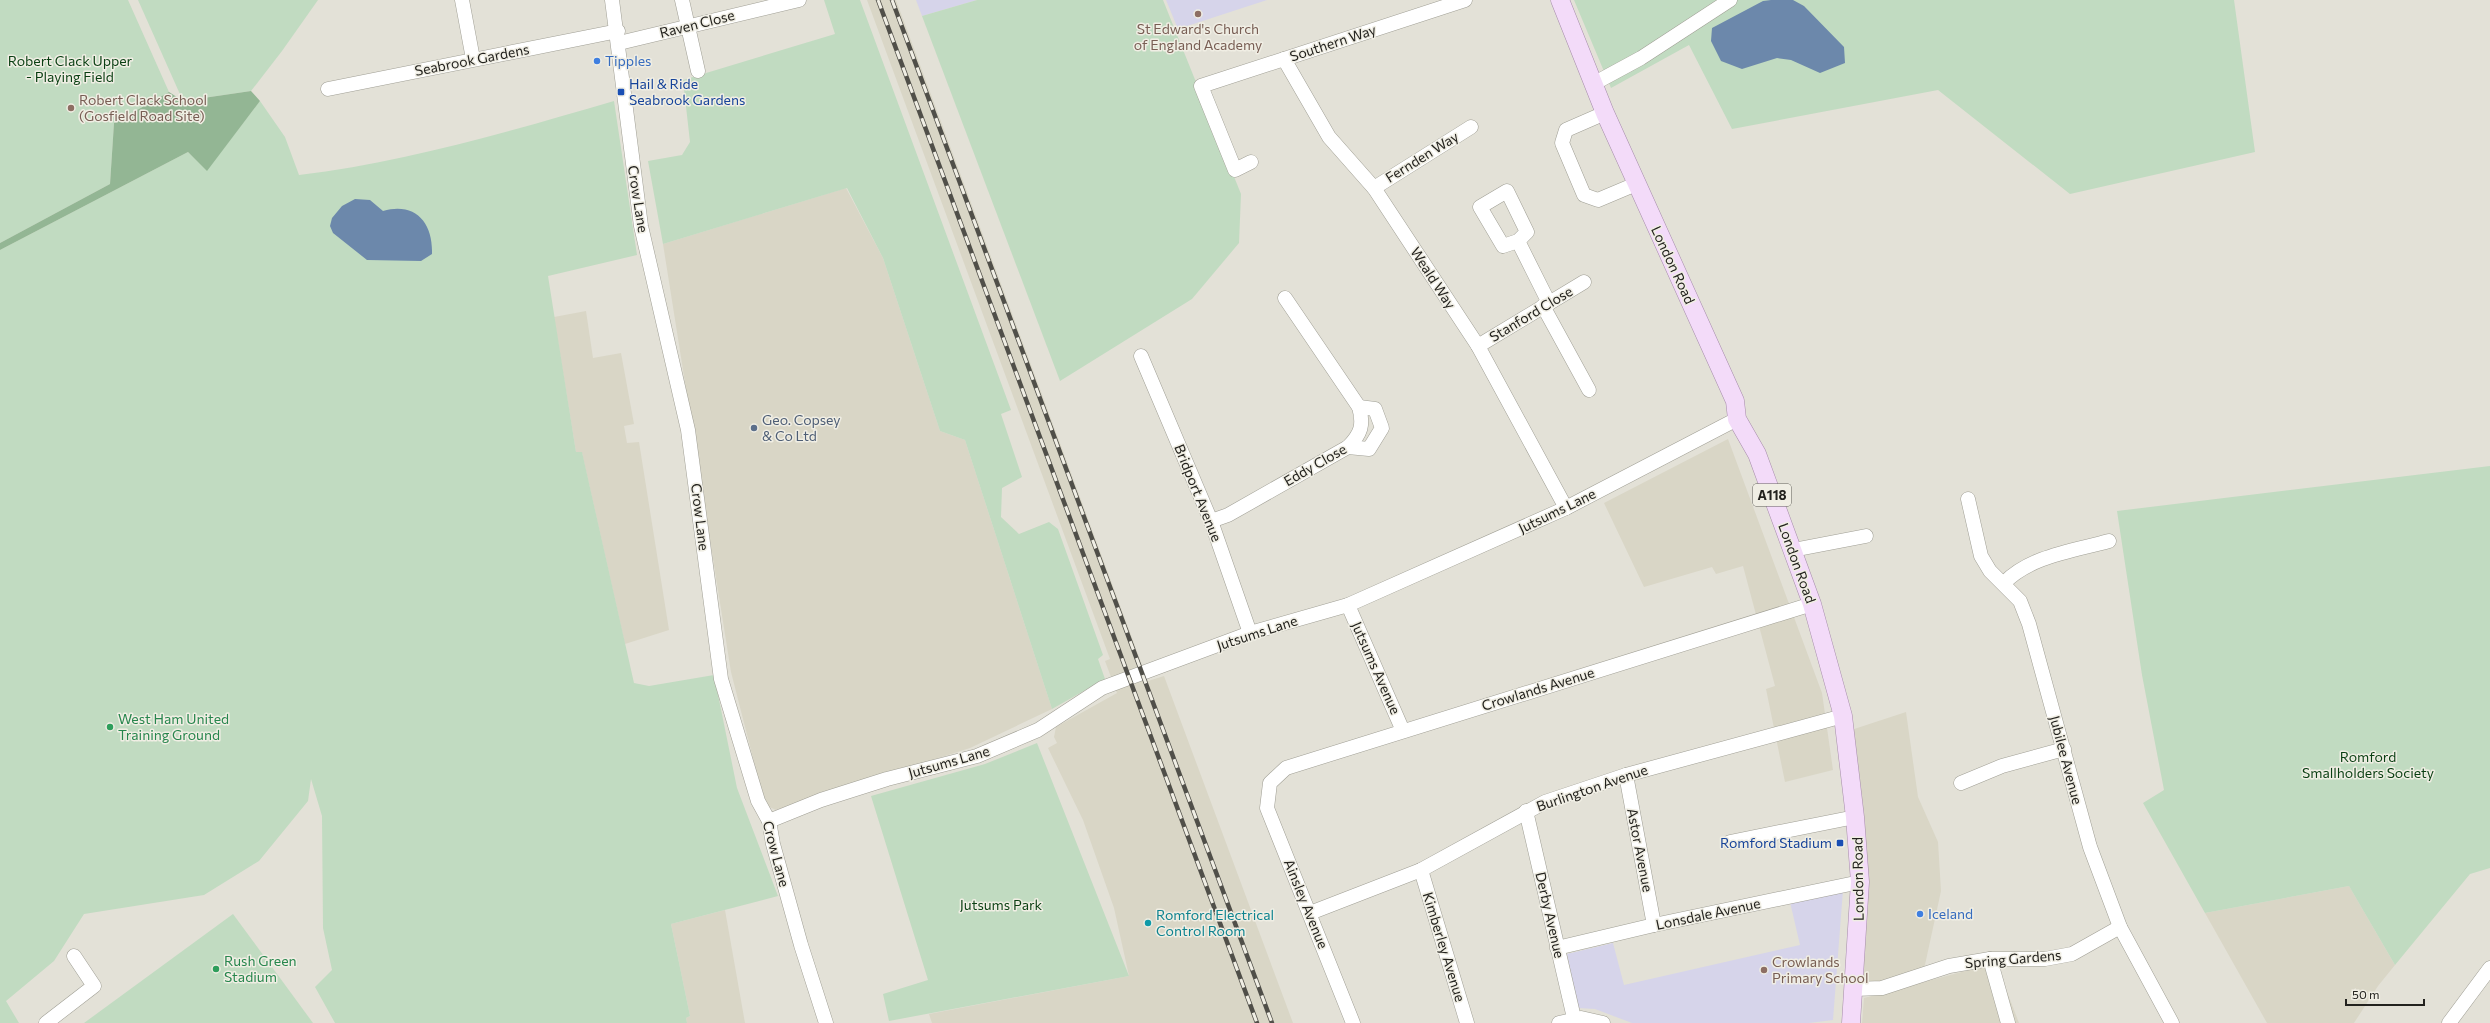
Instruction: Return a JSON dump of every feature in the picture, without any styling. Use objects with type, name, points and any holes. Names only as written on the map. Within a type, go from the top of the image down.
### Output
[{"type":"main road","name":"London Road","points":[[1560,0],[1604,113],[1735,401],[1736,419],[1756,454],[1812,604],[1842,716],[1856,817],[1860,882],[1851,1023]]},
{"type":"street","points":[[462,0],[473,59]]},
{"type":"street","name":"Crow Lane","points":[[612,0],[642,226],[688,430],[720,679],[758,801],[769,821],[773,844],[801,945],[826,1023]]},
{"type":"street","points":[[682,0],[698,72]]},
{"type":"street","name":"Raven Close","points":[[618,37],[689,26],[799,0]]},
{"type":"street","name":"Southern Way","points":[[1251,162],[1235,170],[1201,86],[1465,0]]},
{"type":"street","points":[[1593,84],[1641,58],[1730,0]]},
{"type":"street","name":"Seabrook Gardens","points":[[328,89],[473,59],[618,37]]},
{"type":"street","name":"Weald Way","points":[[1284,59],[1329,137],[1374,188],[1478,346],[1566,508]]},
{"type":"street","points":[[1604,113],[1566,130],[1562,143],[1584,195],[1598,200],[1636,184]]},
{"type":"street","name":"Fernden Way","points":[[1374,188],[1471,127]]},
{"type":"street","points":[[1518,241],[1546,305],[1589,390]]},
{"type":"street","name":"Stanford Close","points":[[1478,346],[1584,282]]},
{"type":"street","name":"Eddy Close","points":[[1211,521],[1228,515],[1348,447],[1360,435],[1363,421],[1359,407],[1285,298]]},
{"type":"street","name":"Bridport Avenue","points":[[1141,356],[1211,521],[1250,633]]},
{"type":"street","points":[[1348,447],[1369,449],[1382,428],[1375,409],[1359,407]]},
{"type":"street","name":"Jutsums Lane","points":[[769,821],[821,800],[887,779],[977,756],[1038,730],[1102,688],[1250,633],[1348,605],[1566,508],[1736,419]]},
{"type":"street","name":"Jubilee Avenue","points":[[1968,499],[1981,556],[1990,571],[2004,583],[2020,601],[2029,624],[2090,847],[2120,928],[2172,1023]]},
{"type":"street","points":[[1793,550],[1866,536]]},
{"type":"street","points":[[2004,583],[2016,571],[2032,563],[2109,541]]},
{"type":"street","name":"Crowlands Avenue","points":[[1270,783],[1286,768],[1812,604]]},
{"type":"street","name":"Jutsums Avenue","points":[[1348,605],[1403,732]]},
{"type":"street","name":"Burlington Avenue","points":[[1310,913],[1421,870],[1526,811],[1545,802],[1626,775],[1842,716]]},
{"type":"street","points":[[1961,783],[2002,766],[2064,749]]},
{"type":"street","name":"Astor Avenue","points":[[1626,775],[1654,925]]},
{"type":"street","name":"Ainsley Avenue","points":[[1270,783],[1267,808],[1353,1023]]},
{"type":"street","name":"Derby Avenue","points":[[1526,811],[1574,1018]]},
{"type":"street","points":[[1730,842],[1856,817]]},
{"type":"street","name":"Kimberley Avenue","points":[[1421,870],[1467,1023]]},
{"type":"street","name":"Lonsdale Avenue","points":[[1557,948],[1654,925],[1860,882]]},
{"type":"street","name":"Spring Gardens","points":[[1854,988],[1882,988],[1949,966],[1990,959],[2045,959],[2072,954],[2120,928]]},
{"type":"street","points":[[46,1023],[94,986],[74,956]]},
{"type":"street","points":[[1990,959],[2008,1023]]},
{"type":"street","points":[[2449,1023],[2490,968]]},
{"type":"street","points":[[1559,1023],[1574,1018],[1603,1023]]},
{"type":"shaded area","points":[[867,0],[896,0],[1148,681],[1164,676],[1293,1023],[932,1023],[929,1014],[1129,976],[1114,908],[1083,820],[1048,748],[1057,743],[1054,737],[1056,727],[1117,693],[1105,661],[1110,659]]},
{"type":"shaded area","points":[[916,0],[977,0],[922,16]]},
{"type":"shaded area","name":"St Edward's Church of England Academy","points":[[1166,0],[1267,0],[1178,29]]},
{"type":"shaded area","points":[[846,188],[883,258],[940,431],[965,440],[1052,709],[970,748],[776,810],[765,805],[731,672],[663,244]]},
{"type":"shaded area","points":[[586,311],[593,358],[621,353],[634,424],[624,426],[627,443],[639,442],[669,630],[625,644],[582,453],[576,452],[554,317]]},
{"type":"shaded area","points":[[1728,439],[1822,693],[1833,770],[1785,782],[1766,689],[1775,686],[1743,566],[1716,574],[1712,567],[1644,587],[1604,503]]},
{"type":"shaded area","points":[[1906,712],[1918,797],[1938,842],[1941,891],[1923,974],[1854,989],[1856,965],[1845,732]]},
{"type":"shaded area","points":[[2349,886],[2395,965],[2378,986],[2354,1023],[2267,1023],[2205,913]]},
{"type":"shaded area","name":"Crowlands Primary School","points":[[1843,890],[1833,1020],[1809,1023],[1632,1023],[1595,1009],[1578,1008],[1567,954],[1613,943],[1624,985],[1800,945],[1790,902]]},
{"type":"shaded area","points":[[725,910],[745,1023],[687,1023],[686,1018],[690,1016],[671,924]]},
{"type":"shaded area","points":[[1984,966],[1999,971],[2019,1023],[1862,1023],[1864,998]]},
{"type":"green space","name":"Robert Clack Upper - Playing Field","points":[[0,0],[128,0],[169,92],[114,123],[110,184],[0,243]]},
{"type":"green space","points":[[138,0],[318,0],[282,51],[251,91],[183,101]]},
{"type":"green space","points":[[824,0],[860,0],[1011,410],[1001,414],[1022,477],[1002,488],[1001,517],[1019,534],[1049,522],[1058,529],[1103,655],[1098,659],[1105,679],[1052,709],[965,440],[940,431],[883,258],[847,188],[663,244],[648,161],[682,155],[690,142],[683,80],[835,34]]},
{"type":"green space","points":[[977,0],[1163,0],[1241,194],[1239,243],[1192,299],[1060,381],[922,16]]},
{"type":"green space","points":[[1574,0],[2234,0],[2255,152],[2070,194],[1938,90],[1732,129],[1689,45],[1611,88]]},
{"type":"green space","points":[[251,91],[260,101],[207,171],[188,152],[0,250],[0,243],[110,184],[114,123],[169,92],[183,101]]},
{"type":"green space","points":[[260,101],[285,137],[299,175],[419,154],[614,101],[637,255],[548,276],[576,452],[582,452],[634,683],[649,686],[714,675],[737,788],[778,896],[671,924],[690,1016],[686,1018],[687,1023],[335,1023],[315,987],[332,970],[323,928],[322,816],[311,779],[308,801],[259,861],[204,895],[84,914],[54,961],[6,1001],[19,1023],[0,1023],[0,250],[188,152],[207,170]]},
{"type":"green space","name":"Romford Smallholders Society","points":[[2490,466],[2490,868],[2470,874],[2395,965],[2349,886],[2205,913],[2143,803],[2164,790],[2142,675],[2117,511]]},
{"type":"green space","name":"Jutsums Park","points":[[1037,743],[1129,976],[889,1021],[883,994],[928,980],[871,796],[985,764]]},
{"type":"green space","name":"Rush Green Stadium","points":[[233,914],[313,1023],[84,1023]]},
{"type":"water","points":[[1793,0],[1804,6],[1844,47],[1845,63],[1820,73],[1791,60],[1777,58],[1742,69],[1721,61],[1711,41],[1712,28],[1763,1]]},
{"type":"water","points":[[355,199],[370,200],[383,211],[404,209],[413,212],[420,217],[429,233],[432,254],[421,261],[367,260],[333,233],[330,226],[332,218],[342,206]]},
{"type":"railway","points":[[878,0],[1257,1023]]},
{"type":"railway","points":[[892,0],[1272,1023]]},
{"type":"place","name":"St Edward's Church of England Academy","points":[[1198,14]]},
{"type":"place","name":"Tipples","points":[[597,61]]},
{"type":"place","name":"Hail & Ride Seabrook Gardens","points":[[621,92]]},
{"type":"place","name":"Robert Clack School (Gosfield Road Site)","points":[[71,108]]},
{"type":"place","name":"Geo. Copsey & Co Ltd","points":[[754,428]]},
{"type":"place","name":"West Ham United Training Ground","points":[[110,727]]},
{"type":"place","name":"Romford Stadium","points":[[1840,843]]},
{"type":"place","name":"Iceland","points":[[1920,914]]},
{"type":"place","name":"Romford Electrical Control Room","points":[[1148,923]]},
{"type":"place","name":"Rush Green Stadium","points":[[216,969]]},
{"type":"place","name":"Crowlands Primary School","points":[[1764,970]]}]
